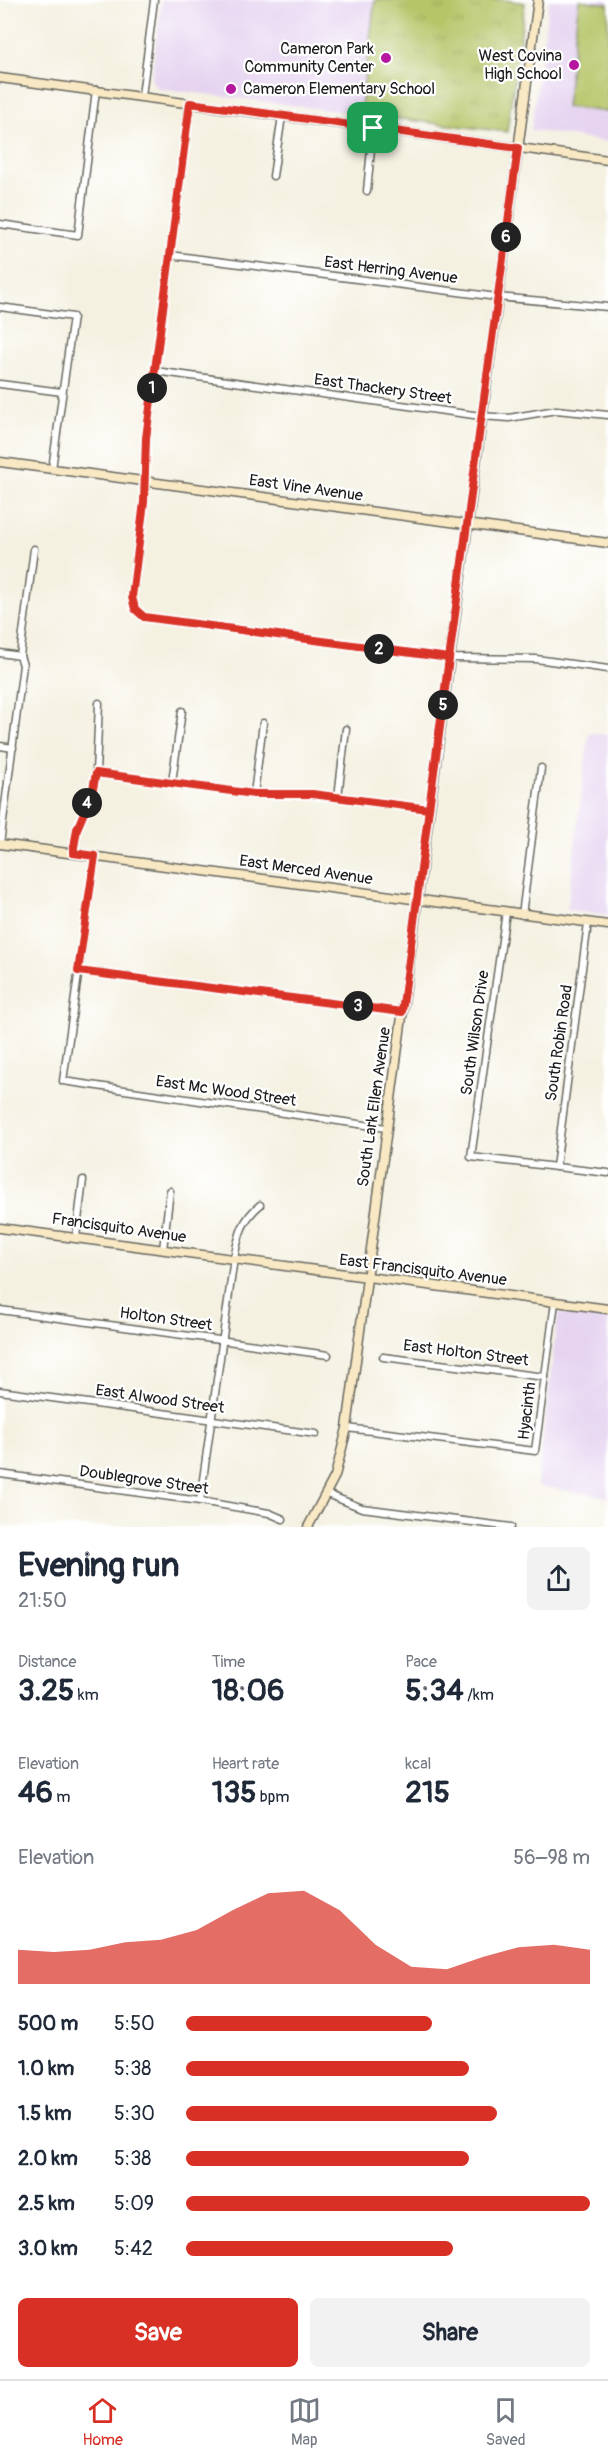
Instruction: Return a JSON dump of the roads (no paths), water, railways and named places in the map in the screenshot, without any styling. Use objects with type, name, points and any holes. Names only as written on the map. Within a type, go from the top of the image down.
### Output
[{"type":"street","points":[[142,96],[154,0]]},
{"type":"street","name":"South Lark Ellen Avenue","points":[[347,1428],[538,0]]},
{"type":"street","points":[[0,78],[608,160]]},
{"type":"street","points":[[0,224],[78,235],[96,90]]},
{"type":"street","points":[[190,103],[146,438],[144,502],[132,597],[135,609],[144,617],[449,658],[536,659],[608,669]]},
{"type":"street","points":[[273,176],[282,116]]},
{"type":"street","points":[[367,191],[373,128]]},
{"type":"street","name":"East Herring Avenue","points":[[170,255],[497,297],[608,307]]},
{"type":"street","points":[[0,307],[73,317],[52,469]]},
{"type":"street","name":"East Thackery Street","points":[[155,371],[481,416],[509,418],[556,410],[608,415]]},
{"type":"street","points":[[0,384],[62,392]]},
{"type":"street","name":"East Vine Avenue","points":[[0,462],[608,543]]},
{"type":"street","points":[[0,844],[23,665],[21,656],[34,549]]},
{"type":"street","points":[[0,653],[21,656]]},
{"type":"street","points":[[73,853],[77,829],[92,794],[96,773],[99,703]]},
{"type":"street","points":[[172,782],[182,711]]},
{"type":"street","points":[[254,794],[263,723]]},
{"type":"street","points":[[338,797],[346,729]]},
{"type":"street","points":[[0,746],[13,748]]},
{"type":"street","points":[[522,915],[541,768]]},
{"type":"street","points":[[96,773],[254,794],[312,794],[429,809]]},
{"type":"street","name":"East Merced Avenue","points":[[0,844],[608,925]]},
{"type":"street","points":[[95,856],[78,971],[402,1012]]},
{"type":"street","name":"South Wilson Drive","points":[[506,912],[471,1157],[556,1167]]},
{"type":"street","name":"South Robin Road","points":[[556,1167],[588,923]]},
{"type":"street","name":"East Mc Wood Street","points":[[78,971],[63,1081],[386,1128]]},
{"type":"street","points":[[556,1167],[608,1173]]},
{"type":"street","points":[[75,1238],[82,1180]]},
{"type":"street","points":[[163,1249],[170,1191]]},
{"type":"street","points":[[201,1501],[239,1232],[248,1215],[260,1205]]},
{"type":"street","name":"Francisquito Avenue","points":[[0,1228],[234,1258]]},
{"type":"street","name":"East Francisquito Avenue","points":[[234,1258],[367,1278],[608,1309]]},
{"type":"street","name":"Hyacinth","points":[[347,1428],[535,1451],[555,1302]]},
{"type":"street","name":"Holton Street","points":[[0,1311],[328,1355]]},
{"type":"street","name":"East Holton Street","points":[[383,1357],[545,1377]]},
{"type":"street","name":"East Alwood Street","points":[[0,1391],[316,1434]]},
{"type":"street","points":[[308,1527],[327,1494],[339,1463],[347,1428]]},
{"type":"street","name":"Doublegrove Street","points":[[0,1474],[201,1501],[269,1513],[283,1519]]},
{"type":"street","points":[[327,1494],[362,1508],[511,1527]]},
{"type":"place","name":"Cameron Park Community Center","points":[[386,58]]},
{"type":"place","name":"West Covina High School","points":[[574,65]]},
{"type":"place","name":"Cameron Elementary School","points":[[231,89]]}]
